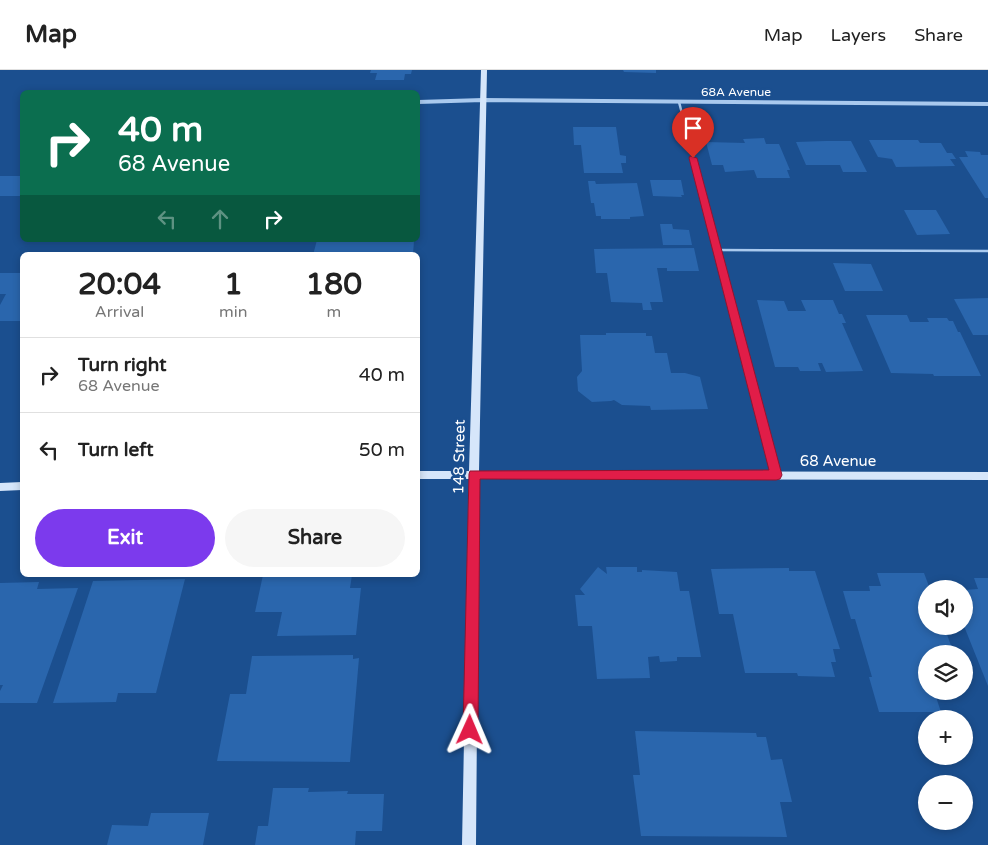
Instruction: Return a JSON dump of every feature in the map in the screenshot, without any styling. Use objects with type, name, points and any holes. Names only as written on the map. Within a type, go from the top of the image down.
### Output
[{"type":"street","name":"148 Street","points":[[468,845],[474,474],[484,70]]},
{"type":"street","name":"68A Avenue","points":[[420,102],[483,100],[988,104]]},
{"type":"street","name":"68 Avenue","points":[[420,475],[988,476]]},
{"type":"street","points":[[0,486],[20,486]]},
{"type":"lane","points":[[679,102],[776,475]]},
{"type":"lane","points":[[717,250],[988,251]]},
{"type":"building","points":[[371,70],[412,70],[411,74],[405,74],[404,80],[375,80],[377,73],[370,73]]},
{"type":"building","points":[[623,70],[656,70],[656,73],[624,72]]},
{"type":"building","points":[[573,127],[616,127],[620,155],[626,156],[626,163],[621,163],[623,173],[584,173],[581,145],[574,145]]},
{"type":"building","points":[[764,138],[766,144],[779,144],[790,170],[787,170],[790,178],[757,178],[754,170],[725,172],[723,165],[712,165],[706,142],[745,143],[743,139]]},
{"type":"building","points":[[869,140],[918,140],[920,143],[941,143],[947,153],[952,153],[956,159],[950,159],[955,166],[896,167],[892,159],[878,157]]},
{"type":"building","points":[[851,141],[867,172],[843,172],[840,165],[806,165],[796,142]]},
{"type":"building","points":[[965,151],[980,152],[981,155],[988,155],[988,198],[985,198],[959,157],[968,157]]},
{"type":"building","points":[[0,176],[20,176],[20,196],[0,196]]},
{"type":"building","points":[[650,180],[681,180],[684,195],[681,195],[682,197],[653,196]]},
{"type":"building","points":[[588,181],[595,181],[596,184],[637,183],[644,216],[630,217],[630,219],[601,219],[601,216],[596,216],[594,203],[591,203]]},
{"type":"building","points":[[904,210],[936,210],[950,234],[917,235]]},
{"type":"building","points":[[660,224],[672,224],[673,229],[689,230],[692,245],[663,245]]},
{"type":"building","points":[[316,242],[414,242],[413,252],[314,252]]},
{"type":"building","points":[[694,248],[699,271],[667,271],[667,268],[657,268],[663,302],[650,302],[652,310],[643,310],[642,303],[611,302],[607,273],[596,273],[594,249]]},
{"type":"building","points":[[833,263],[871,264],[883,291],[845,291]]},
{"type":"building","points":[[0,273],[20,273],[20,321],[0,321],[0,305],[6,294],[0,294]]},
{"type":"building","points":[[988,298],[988,335],[973,335],[954,299]]},
{"type":"building","points":[[757,300],[784,301],[788,311],[806,311],[801,300],[833,300],[839,314],[842,314],[846,323],[842,323],[863,371],[826,372],[822,363],[818,363],[821,371],[800,371],[798,367],[775,367]]},
{"type":"building","points":[[866,315],[907,315],[910,322],[929,322],[927,318],[947,318],[949,321],[953,321],[981,376],[934,376],[933,374],[891,373]]},
{"type":"building","points":[[606,333],[646,333],[646,336],[652,336],[655,353],[667,353],[671,373],[685,373],[700,377],[708,409],[651,410],[650,406],[622,405],[614,400],[592,402],[578,391],[577,377],[582,371],[580,335],[606,335]]},
{"type":"building","points":[[598,567],[607,574],[606,567],[637,567],[637,572],[642,572],[642,570],[677,572],[680,591],[689,591],[701,657],[677,657],[677,661],[660,662],[659,656],[648,657],[650,678],[597,679],[592,626],[578,626],[575,595],[585,595],[580,589]]},
{"type":"building","points":[[789,568],[789,571],[815,571],[840,649],[833,649],[836,662],[831,662],[835,677],[798,676],[797,673],[745,673],[733,614],[719,614],[711,569]]},
{"type":"building","points":[[877,573],[924,573],[927,580],[918,580],[918,635],[947,635],[951,645],[918,645],[918,700],[937,700],[940,710],[879,712],[869,677],[872,677],[855,619],[851,619],[843,591],[870,591],[869,586],[881,586]]},
{"type":"building","points":[[263,577],[352,577],[350,588],[361,588],[356,635],[277,636],[282,612],[255,612]]},
{"type":"building","points":[[974,578],[988,578],[988,686],[968,635],[973,635],[973,589],[978,589]]},
{"type":"building","points":[[185,579],[156,693],[118,693],[116,702],[53,703],[93,581]]},
{"type":"building","points":[[39,582],[37,589],[78,588],[37,703],[0,703],[0,691],[3,685],[0,685],[0,583]]},
{"type":"building","points":[[353,655],[353,659],[359,658],[350,762],[217,761],[230,694],[246,694],[252,656]]},
{"type":"building","points":[[635,731],[756,733],[757,737],[766,737],[771,760],[782,759],[792,802],[780,802],[787,837],[641,836],[633,775],[640,775]]},
{"type":"building","points":[[273,788],[309,788],[308,792],[348,791],[347,794],[384,794],[382,831],[356,831],[355,845],[255,845],[258,826],[268,826]]},
{"type":"building","points":[[151,813],[209,813],[203,845],[107,845],[112,825],[148,826]]},
{"type":"route","points":[[470,730],[474,474],[776,475],[693,158]]}]
